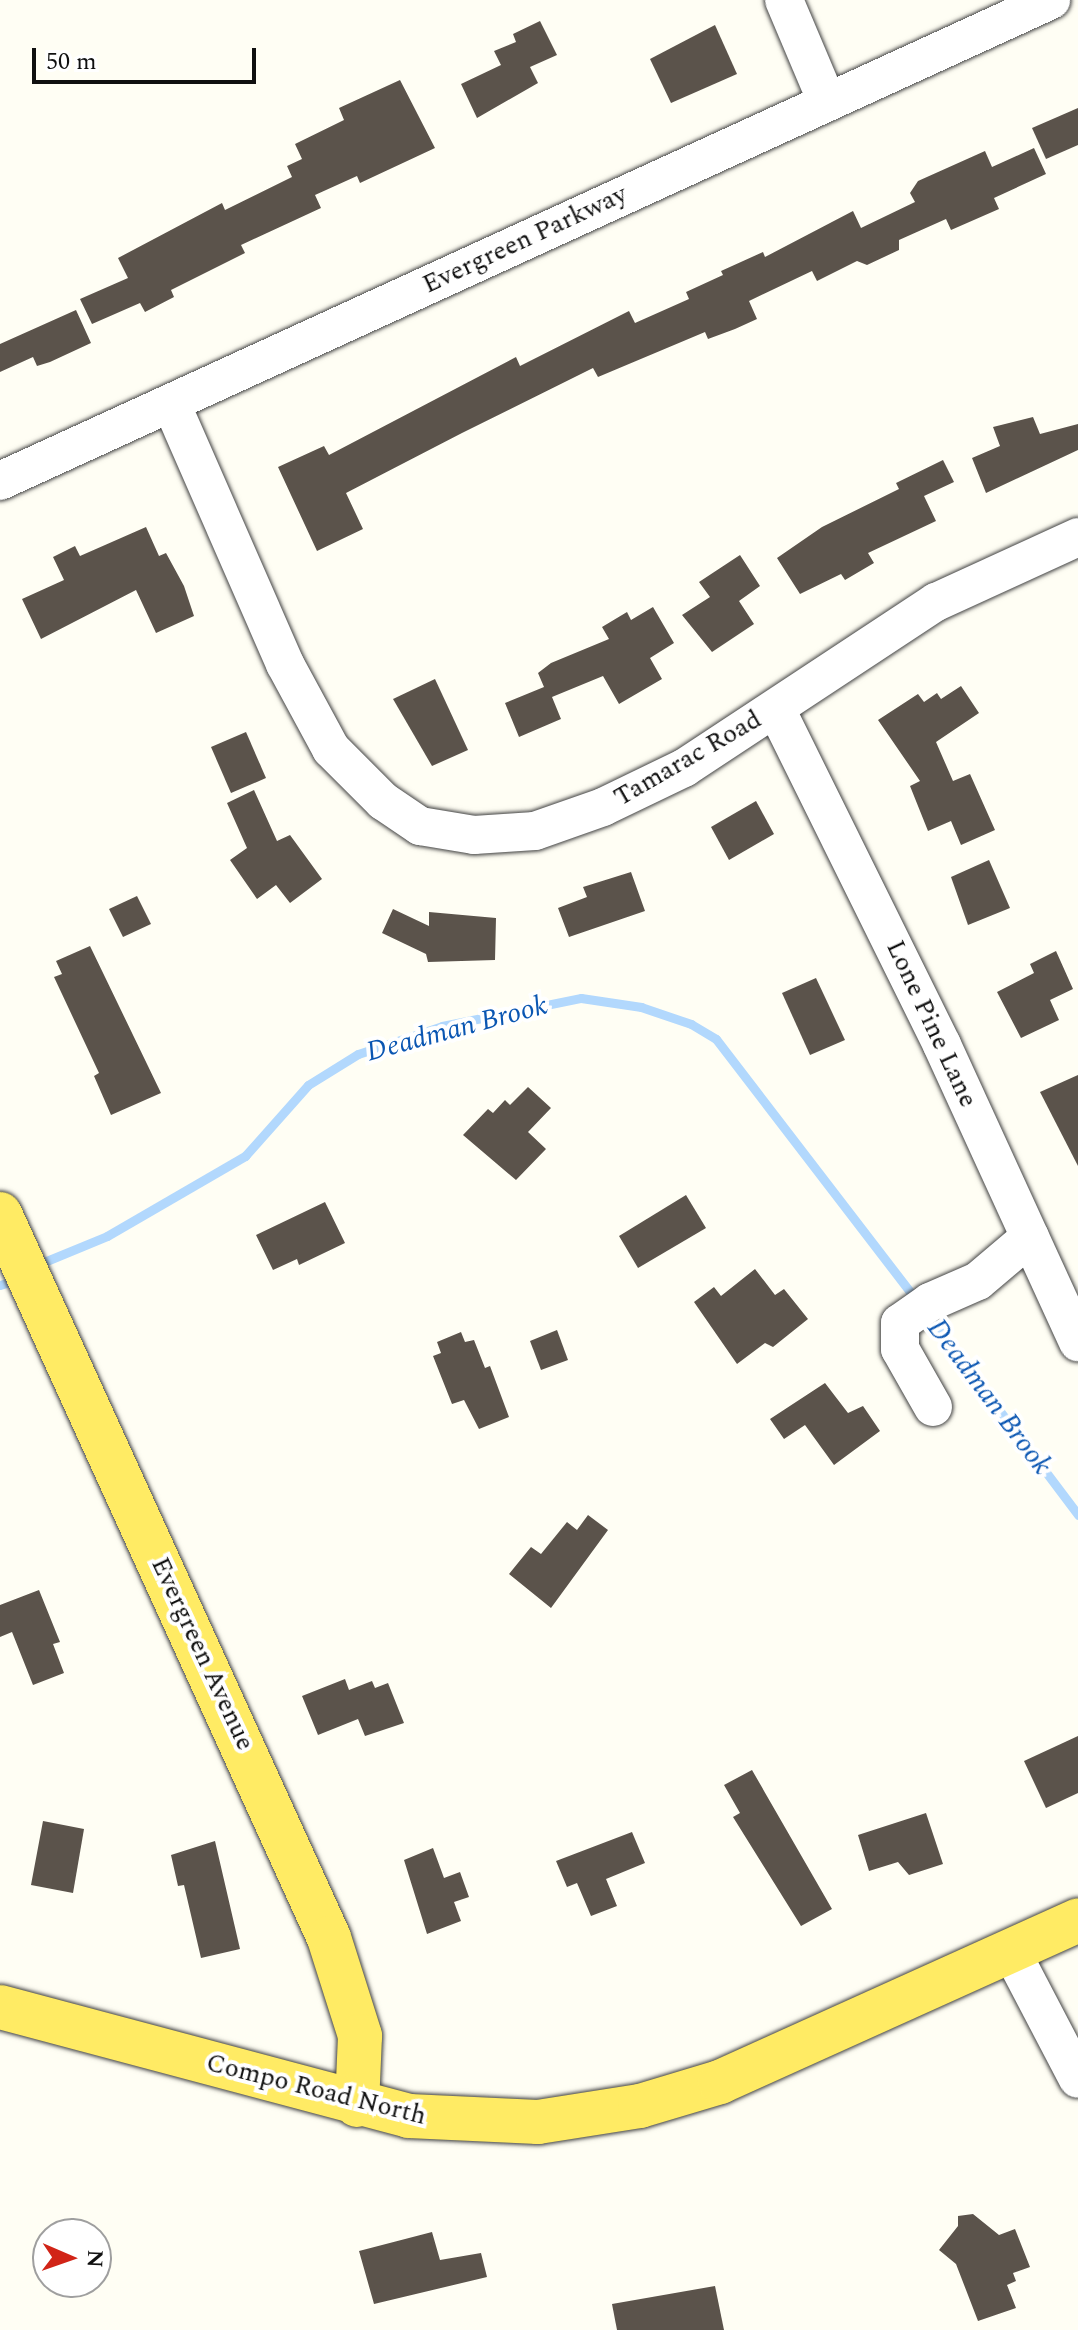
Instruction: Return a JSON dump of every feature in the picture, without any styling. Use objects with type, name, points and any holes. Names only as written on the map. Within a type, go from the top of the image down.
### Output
[{"type":"main road","name":"Evergreen Avenue","points":[[0,1214],[329,1938],[360,2036],[357,2105]]},
{"type":"main road","name":"Compo Road North","points":[[0,2007],[357,2105],[438,2120],[515,2124],[640,2106],[745,2072],[1078,1920]]},
{"type":"street","points":[[784,0],[827,102]]},
{"type":"street","name":"Evergreen Parkway","points":[[0,481],[1051,0]]},
{"type":"street","name":"Tamarac Road","points":[[171,403],[314,722],[331,749],[383,801],[420,826],[474,835],[535,831],[603,807],[684,768],[936,602],[1078,537]]},
{"type":"street","name":"Lone Pine Lane","points":[[776,709],[936,1031],[1078,1342]]},
{"type":"street","points":[[933,1407],[900,1349],[900,1323],[921,1308],[978,1281],[1030,1237]]},
{"type":"street","points":[[1011,1951],[1078,2079]]},
{"type":"building","points":[[540,21],[557,55],[530,67],[538,83],[477,118],[461,84],[501,65],[494,51],[516,42],[513,34]]},
{"type":"building","points":[[715,25],[737,74],[671,103],[650,59]]},
{"type":"building","points":[[400,80],[435,148],[360,183],[357,176],[315,195],[321,208],[241,245],[245,253],[171,290],[174,297],[145,312],[140,303],[92,324],[80,299],[128,278],[118,258],[222,203],[225,210],[292,177],[287,166],[302,159],[295,144],[344,120],[339,108]]},
{"type":"building","points":[[1078,108],[1078,145],[1046,159],[1032,128]]},
{"type":"building","points":[[1034,148],[1046,174],[994,198],[999,209],[951,230],[946,219],[899,240],[899,250],[867,265],[857,261],[817,281],[812,271],[749,301],[757,319],[708,339],[705,332],[598,377],[593,368],[346,493],[363,529],[317,551],[278,467],[324,446],[329,455],[516,357],[520,366],[629,311],[635,323],[689,299],[686,292],[723,275],[721,271],[763,252],[765,257],[853,211],[861,228],[915,202],[910,193],[918,181],[985,151],[992,167]]},
{"type":"building","points":[[76,310],[91,343],[50,362],[37,366],[33,357],[0,372],[0,344]]},
{"type":"building","points":[[1033,417],[1040,434],[1078,424],[1078,450],[986,493],[972,458],[1000,446],[993,427]]},
{"type":"building","points":[[943,460],[954,482],[924,496],[936,521],[868,553],[874,563],[845,580],[841,574],[800,594],[777,558],[822,527],[899,489],[896,483]]},
{"type":"building","points":[[146,527],[159,556],[166,553],[184,586],[194,616],[156,633],[136,590],[41,639],[22,599],[64,580],[53,557],[75,546],[80,556]]},
{"type":"building","points":[[740,555],[760,586],[739,601],[754,624],[712,652],[682,615],[710,597],[699,582]]},
{"type":"building","points":[[653,607],[674,643],[650,658],[662,679],[619,704],[603,676],[552,697],[561,719],[519,737],[505,703],[544,687],[538,673],[551,663],[609,639],[602,627],[627,612],[631,620]]},
{"type":"building","points":[[435,679],[468,750],[432,766],[393,699]]},
{"type":"building","points":[[961,686],[979,713],[936,742],[953,781],[970,774],[995,830],[961,845],[951,821],[928,831],[910,786],[920,781],[878,720],[918,694],[924,702],[937,693],[941,699]]},
{"type":"building","points":[[246,732],[266,778],[231,793],[211,747]]},
{"type":"building","points":[[254,790],[277,841],[290,835],[322,879],[290,903],[276,885],[257,899],[230,860],[247,848],[227,803]]},
{"type":"building","points":[[756,801],[774,834],[729,860],[711,827]]},
{"type":"building","points":[[989,860],[1010,908],[968,925],[951,877]]},
{"type":"building","points":[[631,872],[645,911],[569,937],[558,908],[587,897],[583,887]]},
{"type":"building","points":[[137,896],[151,924],[123,937],[109,909]]},
{"type":"building","points":[[393,909],[429,926],[429,912],[496,918],[495,960],[428,962],[426,954],[382,933]]},
{"type":"building","points":[[90,946],[161,1093],[111,1115],[94,1076],[99,1073],[54,977],[62,974],[56,961]]},
{"type":"building","points":[[1056,951],[1073,989],[1050,1000],[1059,1020],[1021,1038],[997,992],[1034,973],[1030,964]]},
{"type":"building","points":[[816,978],[845,1040],[810,1055],[782,993]]},
{"type":"building","points":[[1078,1075],[1078,1166],[1040,1092]]},
{"type":"building","points":[[528,1087],[551,1108],[528,1132],[546,1149],[516,1180],[463,1135],[488,1109],[493,1113],[505,1100],[510,1105]]},
{"type":"building","points":[[686,1195],[706,1228],[638,1268],[619,1236]]},
{"type":"building","points":[[325,1202],[345,1243],[299,1265],[297,1259],[273,1270],[256,1235]]},
{"type":"building","points":[[755,1269],[775,1295],[784,1289],[808,1319],[773,1347],[765,1343],[737,1364],[694,1302],[714,1287],[721,1296]]},
{"type":"building","points":[[557,1330],[568,1360],[541,1370],[530,1341]]},
{"type":"building","points":[[461,1332],[465,1342],[474,1340],[485,1368],[490,1366],[509,1417],[479,1429],[464,1400],[452,1404],[433,1356],[441,1353],[437,1342]]},
{"type":"building","points":[[825,1383],[848,1413],[863,1406],[880,1431],[834,1465],[805,1425],[784,1439],[770,1419]]},
{"type":"building","points":[[588,1515],[608,1530],[551,1608],[509,1574],[531,1547],[541,1554],[567,1522],[577,1530]]},
{"type":"building","points":[[39,1590],[60,1642],[53,1644],[64,1673],[33,1685],[12,1632],[0,1637],[0,1605]]},
{"type":"building","points":[[345,1679],[349,1690],[372,1681],[375,1688],[388,1683],[404,1723],[365,1736],[358,1719],[318,1735],[302,1696]]},
{"type":"building","points":[[1078,1736],[1078,1793],[1046,1808],[1024,1761]]},
{"type":"building","points":[[752,1770],[832,1909],[801,1926],[733,1817],[740,1813],[724,1785]]},
{"type":"building","points":[[926,1813],[943,1864],[909,1875],[898,1862],[869,1871],[858,1835]]},
{"type":"building","points":[[43,1821],[84,1829],[73,1893],[31,1885]]},
{"type":"building","points":[[632,1832],[645,1863],[606,1879],[617,1906],[591,1916],[577,1883],[567,1887],[556,1861]]},
{"type":"building","points":[[215,1841],[240,1949],[201,1958],[184,1885],[178,1886],[171,1855]]},
{"type":"building","points":[[433,1848],[444,1878],[460,1872],[469,1897],[454,1902],[461,1921],[427,1934],[404,1860]]},
{"type":"building","points":[[973,2214],[999,2235],[1015,2229],[1030,2267],[1013,2273],[1016,2281],[1007,2285],[1016,2308],[978,2321],[956,2264],[939,2250],[958,2226],[958,2216]]},
{"type":"building","points":[[432,2232],[440,2260],[481,2253],[487,2277],[374,2304],[359,2251]]},
{"type":"building","points":[[715,2286],[724,2330],[617,2330],[612,2304]]},
{"type":"waterway","name":"Deadman Brook","points":[[44,1262],[107,1236],[245,1156],[308,1085],[358,1054],[442,1026],[581,998],[641,1007],[691,1024],[716,1039],[917,1301]]},
{"type":"waterway","name":"Deadman Brook","points":[[0,1285],[12,1281]]},
{"type":"waterway","name":"Deadman Brook","points":[[926,1313],[1078,1515]]}]
